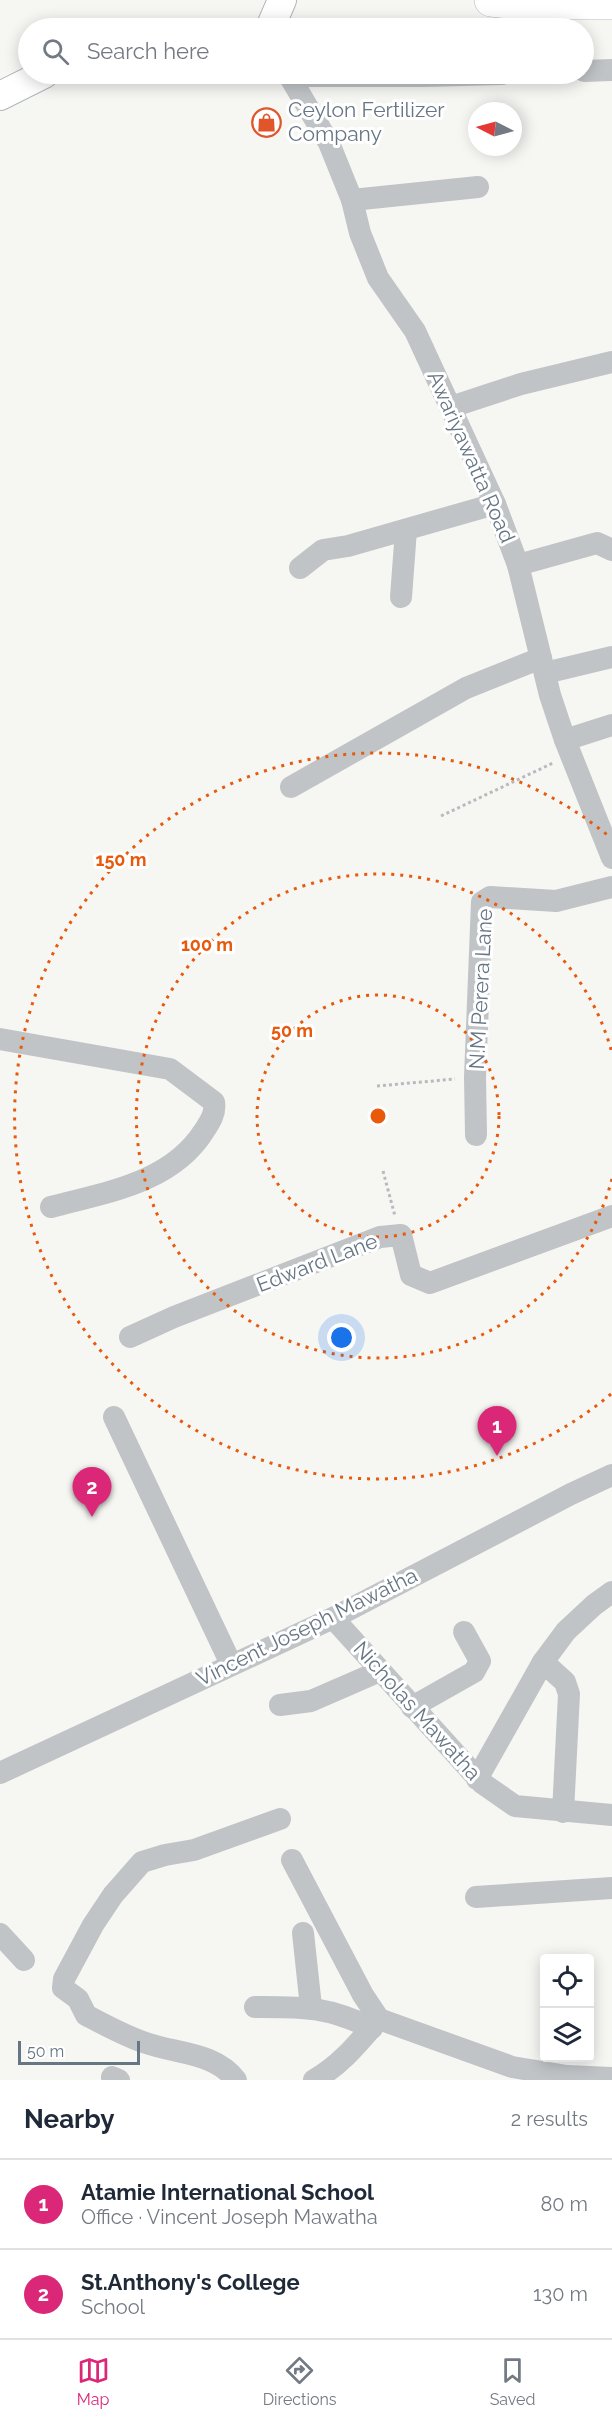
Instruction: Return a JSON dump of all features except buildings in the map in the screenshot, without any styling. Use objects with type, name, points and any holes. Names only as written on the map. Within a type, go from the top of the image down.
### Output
[{"type":"highway","points":[[490,0],[517,3],[612,3]]},
{"type":"main road","points":[[274,18],[282,0]]},
{"type":"main road","points":[[0,96],[24,84]]},
{"type":"street","points":[[594,70],[612,70]]},
{"type":"street","name":"Awariyawatta Road","points":[[294,84],[329,143],[352,200],[360,233],[378,278],[415,331],[495,504],[518,565],[543,666],[569,747],[612,858]]},
{"type":"street","points":[[352,200],[478,188]]},
{"type":"street","points":[[451,407],[522,384],[612,362]]},
{"type":"street","points":[[300,568],[324,550],[348,546],[495,504]]},
{"type":"street","points":[[401,597],[406,530]]},
{"type":"street","points":[[518,565],[597,543],[612,550]]},
{"type":"street","points":[[291,787],[466,688],[543,666],[612,657]]},
{"type":"street","points":[[569,747],[612,725]]},
{"type":"street","name":"N.M Perera Lane","points":[[476,1135],[475,1077],[482,902],[490,897],[556,901],[612,887]]},
{"type":"street","points":[[0,1039],[170,1069],[214,1102],[214,1112],[200,1139],[162,1172],[130,1186],[51,1207]]},
{"type":"street","name":"Edward Lane","points":[[130,1337],[174,1317],[380,1237],[401,1235],[411,1275],[430,1283],[612,1216]]},
{"type":"street","points":[[114,1417],[231,1665]]},
{"type":"street","name":"Vincent Joseph Mawatha","points":[[0,1773],[333,1618],[571,1494],[610,1481]]},
{"type":"street","points":[[477,1779],[543,1662],[566,1631],[612,1592]]},
{"type":"street","name":"Nicholas Mawatha","points":[[333,1618],[477,1779],[515,1806],[612,1815]]},
{"type":"street","points":[[412,1707],[474,1672],[480,1661],[464,1632]]},
{"type":"street","points":[[543,1662],[565,1682],[569,1694],[563,1812]]},
{"type":"street","points":[[280,1705],[319,1698],[381,1671]]},
{"type":"street","points":[[236,2080],[219,2064],[198,2056],[145,2043],[86,2015],[78,1999],[63,1988],[64,1979],[93,1925],[113,1895],[142,1862],[194,1850],[280,1819]]},
{"type":"street","points":[[292,1860],[376,2023]]},
{"type":"street","points":[[476,1897],[612,1888]]},
{"type":"street","points":[[303,1933],[311,2007]]},
{"type":"street","points":[[0,1934],[24,1960]]},
{"type":"street","points":[[255,2007],[311,2007],[376,2023],[512,2067],[567,2076],[612,2078]]},
{"type":"street","points":[[314,2080],[338,2064],[376,2023]]},
{"type":"path","points":[[441,816],[569,747]]},
{"type":"path","points":[[376,1086],[475,1077]]},
{"type":"path","points":[[383,1172],[401,1235]]},
{"type":"place","name":"Ceylon Fertilizer Company","points":[[267,122]]},
{"type":"place","name":"Atamie International School","points":[[497,1456]]},
{"type":"place","name":"St.Anthony's College","points":[[92,1517]]}]
